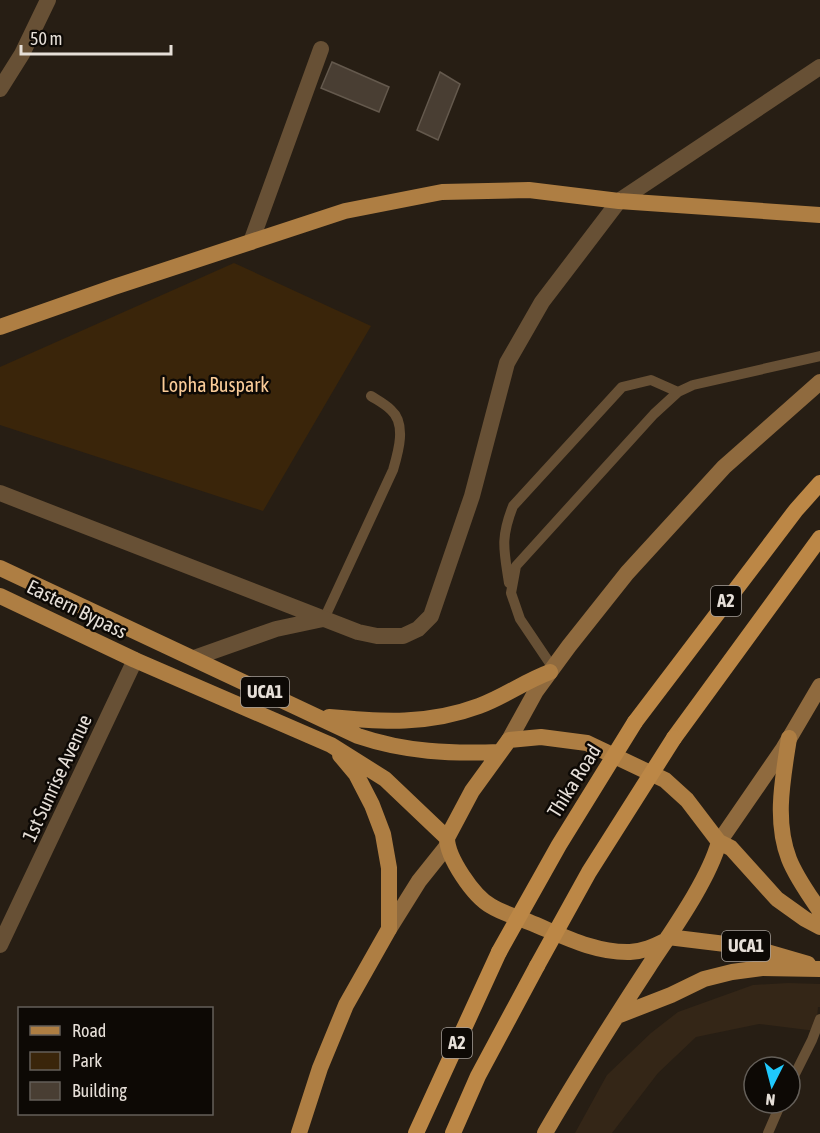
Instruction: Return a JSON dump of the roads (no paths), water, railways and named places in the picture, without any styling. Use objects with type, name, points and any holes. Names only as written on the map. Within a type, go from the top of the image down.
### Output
[{"type":"highway","name":"Thika Road","points":[[416,1133],[499,952],[576,816],[635,722],[796,510],[820,483]]},
{"type":"highway","name":"A2","points":[[453,1133],[478,1076],[589,872],[674,738],[820,538]]},
{"type":"main road","points":[[0,327],[345,211],[442,192],[530,190],[619,201],[820,215]]},
{"type":"main road","points":[[299,1133],[320,1068],[346,1005],[389,929],[447,842],[472,790],[504,746],[536,690],[627,573],[724,467],[820,382]]},
{"type":"main road","name":"Eastern Bypass","points":[[0,568],[194,658]]},
{"type":"main road","name":"Eastern Bypass","points":[[0,596],[135,660]]},
{"type":"main road","name":"UCA1","points":[[194,658],[358,736],[405,749],[435,753],[504,746]]},
{"type":"main road","name":"UCA1","points":[[135,660],[331,745],[386,779],[447,842]]},
{"type":"main road","points":[[316,716],[403,722],[442,716],[478,706],[511,692],[551,670]]},
{"type":"main road","points":[[545,1133],[692,898],[719,842],[789,738],[820,686]]},
{"type":"main road","points":[[504,746],[541,737],[586,743],[665,780],[687,800],[719,842],[731,848],[777,899],[820,927]]},
{"type":"main road","points":[[789,738],[780,818],[789,859],[820,911]]},
{"type":"main road","points":[[331,745],[356,774],[372,805],[383,834],[388,868],[389,929]]},
{"type":"main road","points":[[447,842],[469,885],[490,906],[586,945],[614,951],[647,950],[667,939]]},
{"type":"main road","name":"UCA1","points":[[667,939],[750,947],[820,969]]},
{"type":"main road","points":[[616,1017],[704,979],[732,972],[762,968],[820,969]]},
{"type":"street","points":[[0,89],[22,54],[48,0]]},
{"type":"street","points":[[251,242],[321,49]]},
{"type":"street","points":[[0,493],[358,632],[390,637],[411,633],[431,616],[472,496],[507,363],[542,302],[619,201],[820,67]]},
{"type":"street","points":[[194,658],[276,629],[324,619]]},
{"type":"street","name":"1st Sunrise Avenue","points":[[0,945],[135,660]]},
{"type":"lane","points":[[511,593],[516,566],[654,414],[678,392],[693,385],[820,356]]},
{"type":"lane","points":[[551,670],[520,619],[511,593],[503,544],[506,524],[513,506],[622,387],[651,380],[678,392]]},
{"type":"lane","points":[[324,619],[393,470],[399,446],[398,423],[393,411],[371,396]]},
{"type":"lane","points":[[802,1060],[820,1019]]},
{"type":"lane","points":[[768,1133],[775,1115]]},
{"type":"park label","name":"Lopha Buspark","points":[[215,385]]}]
